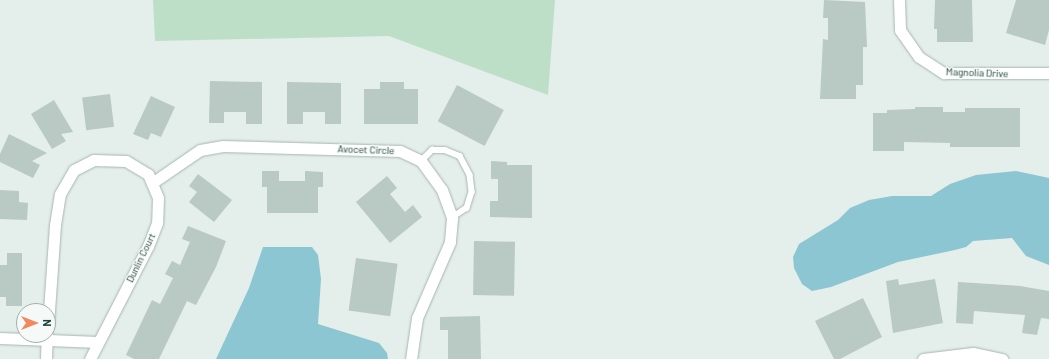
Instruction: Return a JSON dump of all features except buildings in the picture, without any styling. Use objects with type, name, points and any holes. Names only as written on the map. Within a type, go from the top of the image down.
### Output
[{"type":"street","name":"Magnolia Drive","points":[[899,0],[900,30],[919,57],[944,74],[1049,73]]},
{"type":"street","name":"Avocet Circle","points":[[152,183],[200,150],[223,146],[400,151],[421,161],[442,190],[452,218],[450,242],[417,318],[411,359]]},
{"type":"street","name":"Dunlin Court","points":[[50,303],[56,217],[60,194],[74,170],[94,160],[126,161],[148,174],[158,198],[157,223],[90,359]]},
{"type":"street","points":[[0,338],[16,338]]},
{"type":"street","points":[[56,338],[98,342]]},
{"type":"street","points":[[46,359],[47,343]]},
{"type":"street","points":[[923,359],[973,353],[1002,359]]},
{"type":"lane","points":[[421,161],[432,150],[445,150],[460,156],[470,175],[472,192],[467,208],[452,218]]},
{"type":"green space","points":[[153,0],[555,0],[548,95],[389,36],[155,41]]},
{"type":"water","points":[[1016,171],[1049,178],[1049,265],[1026,256],[1012,238],[973,241],[966,247],[898,262],[831,287],[812,291],[802,284],[794,268],[793,257],[799,244],[838,220],[850,208],[869,200],[892,196],[931,196],[950,184],[976,175]]},
{"type":"water","points":[[263,247],[312,247],[318,255],[321,279],[318,324],[379,343],[387,353],[388,359],[216,359],[249,288]]}]
